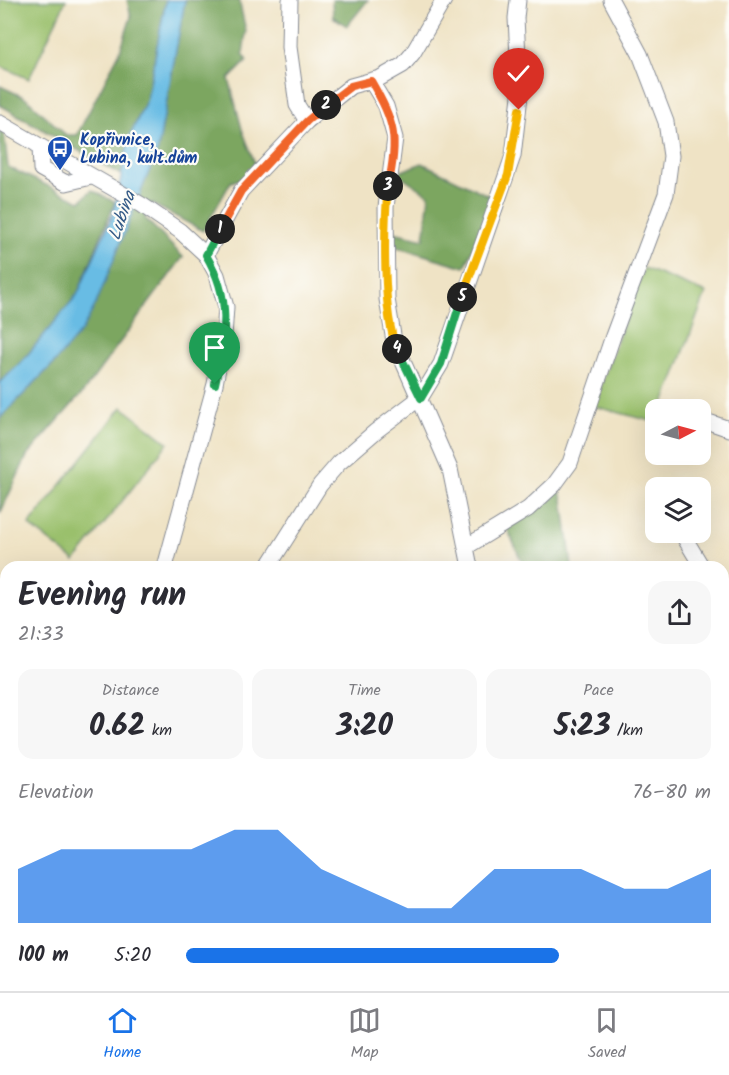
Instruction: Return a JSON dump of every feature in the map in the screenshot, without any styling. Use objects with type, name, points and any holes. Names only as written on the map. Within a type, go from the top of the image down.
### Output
[{"type":"street","points":[[290,0],[288,47],[297,105],[307,121]]},
{"type":"street","points":[[206,255],[241,191],[307,121],[351,86],[388,74],[403,64],[413,53],[444,0]]},
{"type":"street","points":[[272,561],[303,509],[339,463],[421,398],[441,364],[477,255],[511,165],[520,96],[516,18],[518,0]]},
{"type":"street","points":[[466,547],[528,509],[554,485],[570,463],[605,358],[666,194],[671,156],[666,122],[640,54],[611,0]]},
{"type":"street","points":[[371,81],[386,106],[395,138],[395,155],[386,207],[389,321],[394,341],[421,398],[450,469],[469,561]]},
{"type":"street","points":[[0,123],[142,205],[180,231],[206,255],[224,297],[224,337],[215,384],[167,561]]},
{"type":"street","points":[[711,423],[729,429]]},
{"type":"street","points":[[688,543],[698,561]]},
{"type":"green space","points":[[0,0],[66,0],[29,79],[0,66]]},
{"type":"green space","points":[[127,0],[166,0],[147,99],[130,136],[121,175],[0,105],[0,86],[26,98],[66,135],[77,135],[120,51],[131,17]]},
{"type":"green space","points":[[185,0],[239,0],[246,31],[243,54],[247,61],[229,79],[242,129],[256,166],[247,177],[231,182],[203,231],[151,203],[145,218],[183,257],[84,391],[27,456],[0,514],[0,418],[55,362],[158,149]]},
{"type":"green space","points":[[332,0],[368,0],[347,26],[333,17]]},
{"type":"green space","points":[[0,130],[4,132],[8,167],[80,201],[92,190],[115,202],[77,295],[25,358],[0,383]]},
{"type":"green space","points":[[422,163],[494,198],[465,267],[393,246],[393,232],[424,239],[429,195],[397,173]]},
{"type":"green space","points":[[644,268],[706,293],[666,399],[645,399],[645,419],[593,406]]},
{"type":"green space","points":[[122,407],[168,443],[75,561],[29,525]]},
{"type":"green space","points":[[559,489],[563,499],[571,561],[521,561],[507,528],[553,497]]},
{"type":"water","name":"Lubina","points":[[166,0],[185,0],[158,149],[96,304],[82,330],[55,362],[0,418],[0,383],[25,358],[77,295],[113,214],[130,136],[147,99]]},
{"type":"place","name":"Kopřivnice, Lubina, kult.dům","points":[[60,172]]},
{"type":"route","points":[[215,384],[224,337],[226,306],[217,275],[206,255],[241,191],[307,121],[351,86],[371,81],[386,106],[395,138],[395,155],[386,207],[389,321],[400,357],[421,398],[441,364],[480,245],[508,175],[519,110]]}]
